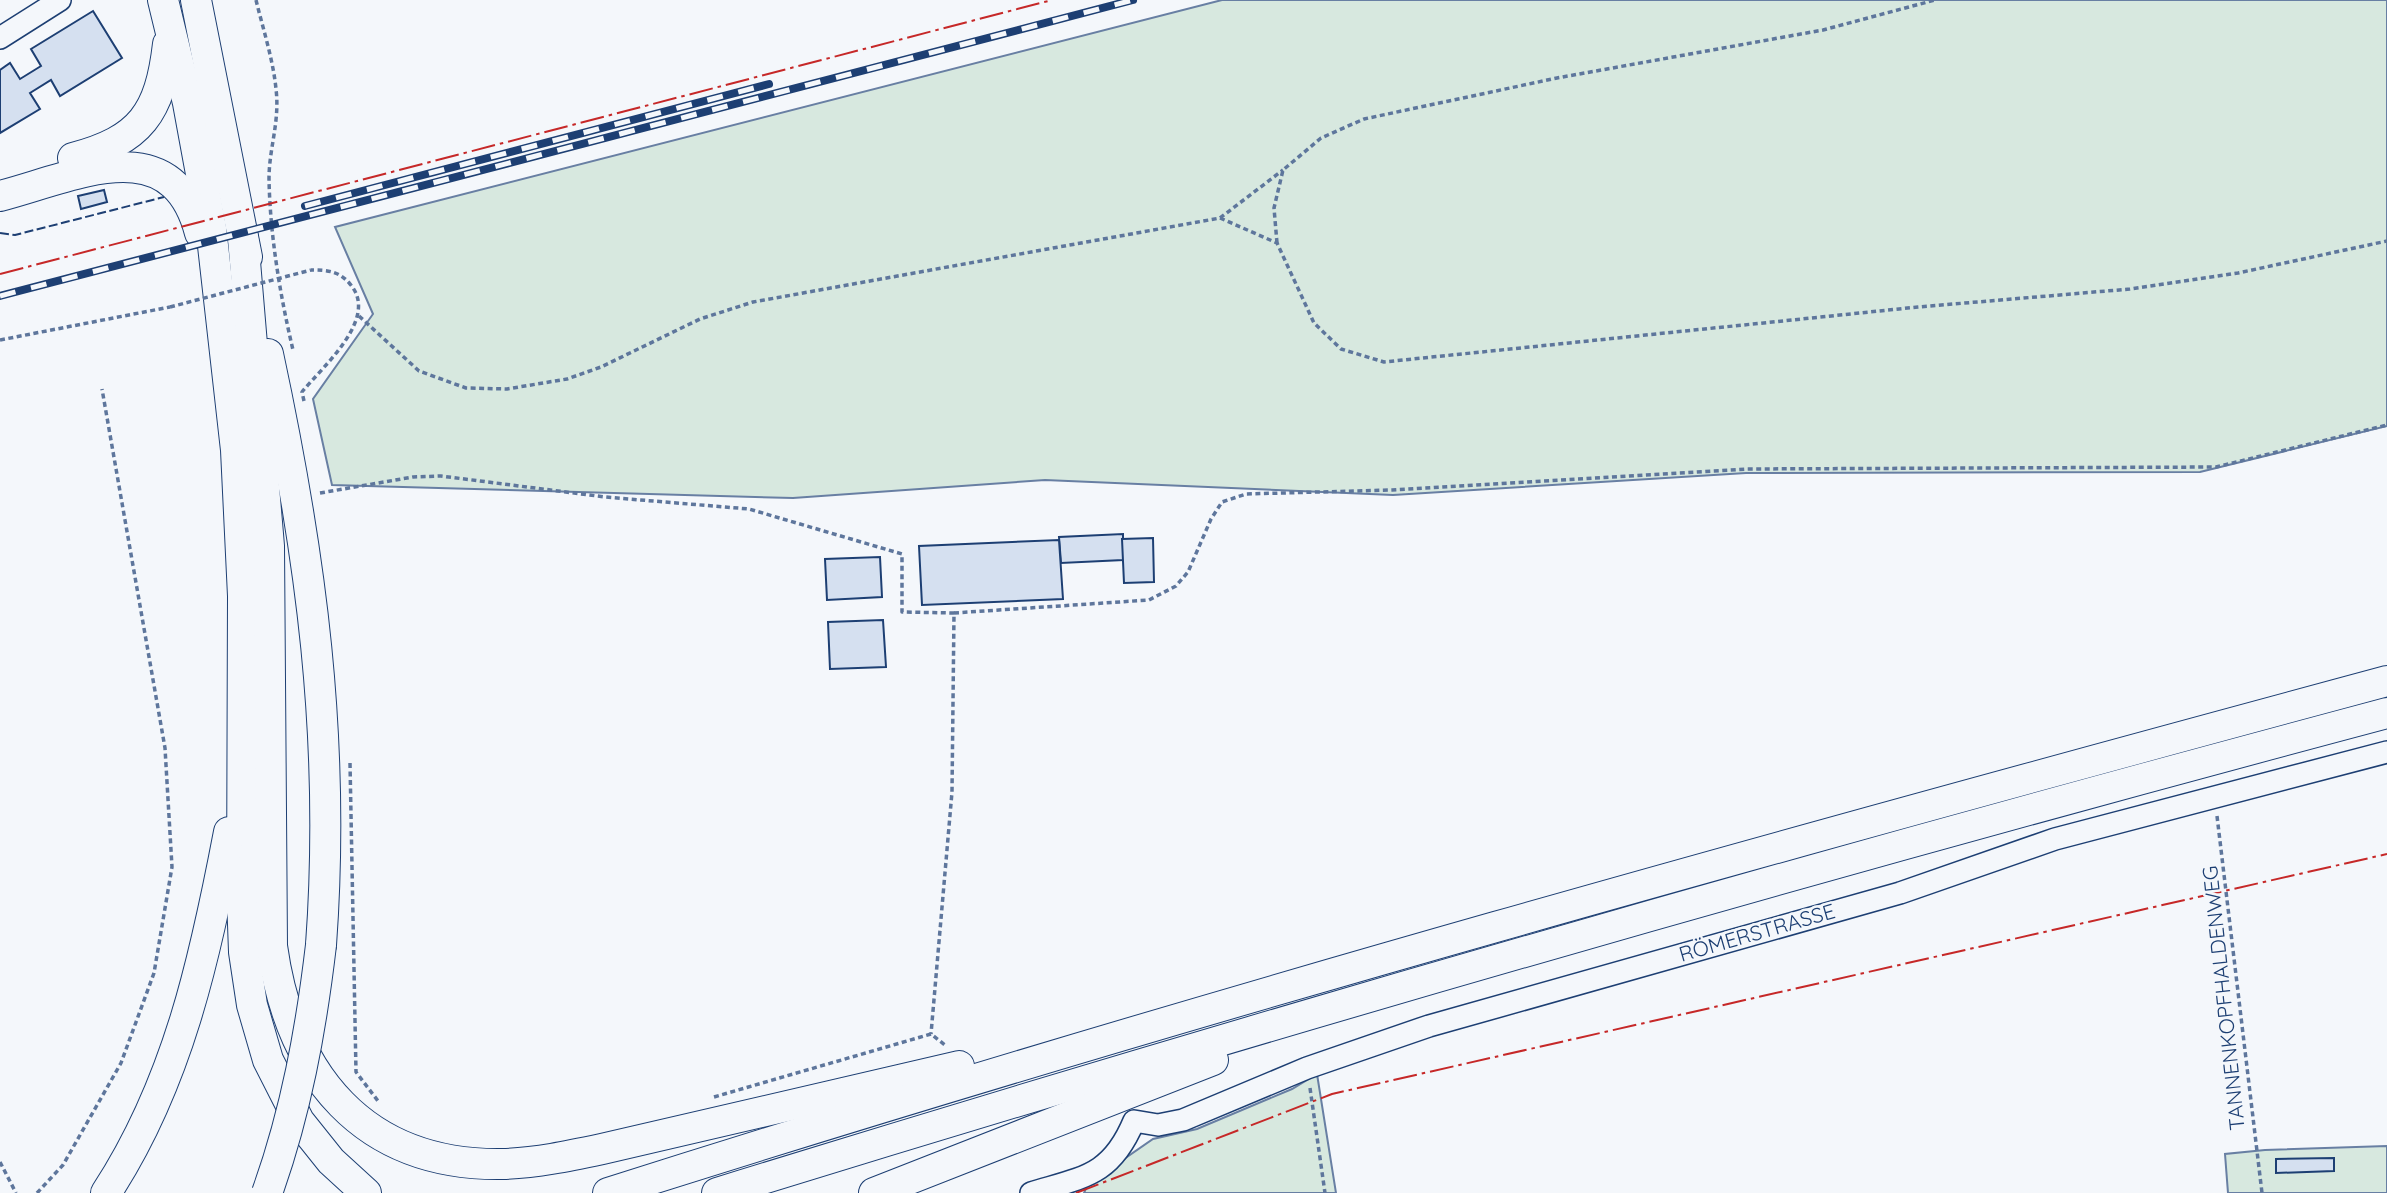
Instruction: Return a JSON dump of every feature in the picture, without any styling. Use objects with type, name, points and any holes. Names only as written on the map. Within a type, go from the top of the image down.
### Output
[{"type":"highway","points":[[163,0],[197,149],[211,228],[232,414],[241,523],[243,691],[240,772],[244,952],[260,1036],[299,1121],[331,1161],[366,1193]]},
{"type":"highway","points":[[196,0],[288,447],[317,640],[327,796],[321,945],[313,1008],[297,1096],[267,1193]]},
{"type":"highway","points":[[0,177],[104,150],[130,135],[146,118],[158,96],[169,33]]},
{"type":"highway","points":[[0,196],[120,166],[143,167],[162,174],[177,187],[189,204],[220,311]]},
{"type":"highway","points":[[243,238],[269,546],[272,946],[286,1013],[302,1052],[330,1092],[359,1120],[395,1142],[429,1155],[478,1163],[526,1163],[602,1149],[1198,1013]]},
{"type":"highway","points":[[608,1193],[1198,1013],[1601,897],[2387,681]]},
{"type":"highway","points":[[717,1193],[1364,998],[1748,887],[2387,713]]},
{"type":"highway","points":[[106,1193],[150,1114],[189,1012],[206,950],[240,772]]},
{"type":"highway","points":[[874,1193],[1364,998]]},
{"type":"street","points":[[0,38],[60,0]]},
{"type":"street","name":"RÖMERSTRASSE","points":[[1031,1193],[1096,1172],[1111,1161],[1124,1144],[1134,1121],[1158,1125],[1183,1120],[1307,1068],[1429,1026],[1900,893],[2055,839],[2387,752]]},
{"type":"path","points":[[256,0],[276,87],[278,123],[270,157],[269,181],[281,290],[295,359]]},
{"type":"path","points":[[359,316],[419,371],[466,388],[507,389],[567,379],[601,367],[700,319],[753,302],[1220,218],[1321,138],[1364,119],[1557,78],[1823,30],[1935,0]]},
{"type":"path","points":[[1283,170],[1274,208],[1277,243],[1314,323],[1341,349],[1384,362],[1918,307],[2130,289],[2238,273],[2387,241]]},
{"type":"path","points":[[1220,218],[1277,243]]},
{"type":"path","points":[[0,340],[170,307],[311,270],[331,270],[346,279],[357,292],[359,316],[351,332],[302,392]]},
{"type":"path","points":[[300,381],[304,405]]},
{"type":"path","points":[[37,1193],[62,1165],[121,1063],[154,973],[172,867],[165,748],[102,389]]},
{"type":"path","points":[[317,481],[320,493],[413,477],[441,476],[604,498],[749,509],[902,554],[902,612],[954,613],[1149,600],[1176,586],[1188,572],[1211,519],[1222,502],[1246,494],[1392,490],[1747,469],[2216,467],[2387,425]]},
{"type":"path","points":[[931,1034],[951,792],[954,613]]},
{"type":"path","points":[[349,762],[356,1072],[381,1105]]},
{"type":"path","name":"TANNENKOPFHALDENWEG","points":[[2214,799],[2224,858],[2262,1193]]},
{"type":"path","points":[[931,1034],[945,1045]]},
{"type":"path","points":[[707,1098],[931,1034]]},
{"type":"path","points":[[1307,1068],[1325,1193]]},
{"type":"path","points":[[0,1162],[16,1193]]},
{"type":"shaded area","points":[[1222,0],[2387,0],[2387,426],[2200,472],[1746,473],[1393,495],[1045,480],[793,498],[332,485],[313,399],[373,314],[335,227]]},
{"type":"shaded area","points":[[1317,1074],[1336,1193],[1084,1193],[1088,1184],[1153,1139],[1197,1129],[1292,1089]]},
{"type":"shaded area","points":[[2387,1146],[2387,1193],[2228,1193],[2225,1154]]},
{"type":"building","points":[[93,11],[122,58],[60,96],[51,80],[30,93],[40,109],[0,133],[0,70],[10,63],[20,79],[41,66],[31,49]]},
{"type":"building","points":[[104,190],[107,202],[81,209],[78,196]]},
{"type":"building","points":[[1123,534],[1123,560],[1061,563],[1059,537]]},
{"type":"building","points":[[1153,538],[1154,582],[1124,583],[1122,539]]},
{"type":"building","points":[[1059,540],[1063,599],[922,605],[919,546]]},
{"type":"building","points":[[880,557],[882,597],[827,600],[825,559]]},
{"type":"building","points":[[883,620],[886,667],[830,669],[828,622]]},
{"type":"building","points":[[2334,1158],[2334,1171],[2276,1173],[2276,1159]]},
{"type":"railway","points":[[0,296],[1133,0]]},
{"type":"railway","points":[[305,206],[769,84]]},
{"type":"fence","points":[[0,233],[15,235],[164,197]]},
{"type":"power","points":[[0,274],[1052,0]]},
{"type":"power","points":[[1076,1193],[1332,1094],[2387,854]]}]
